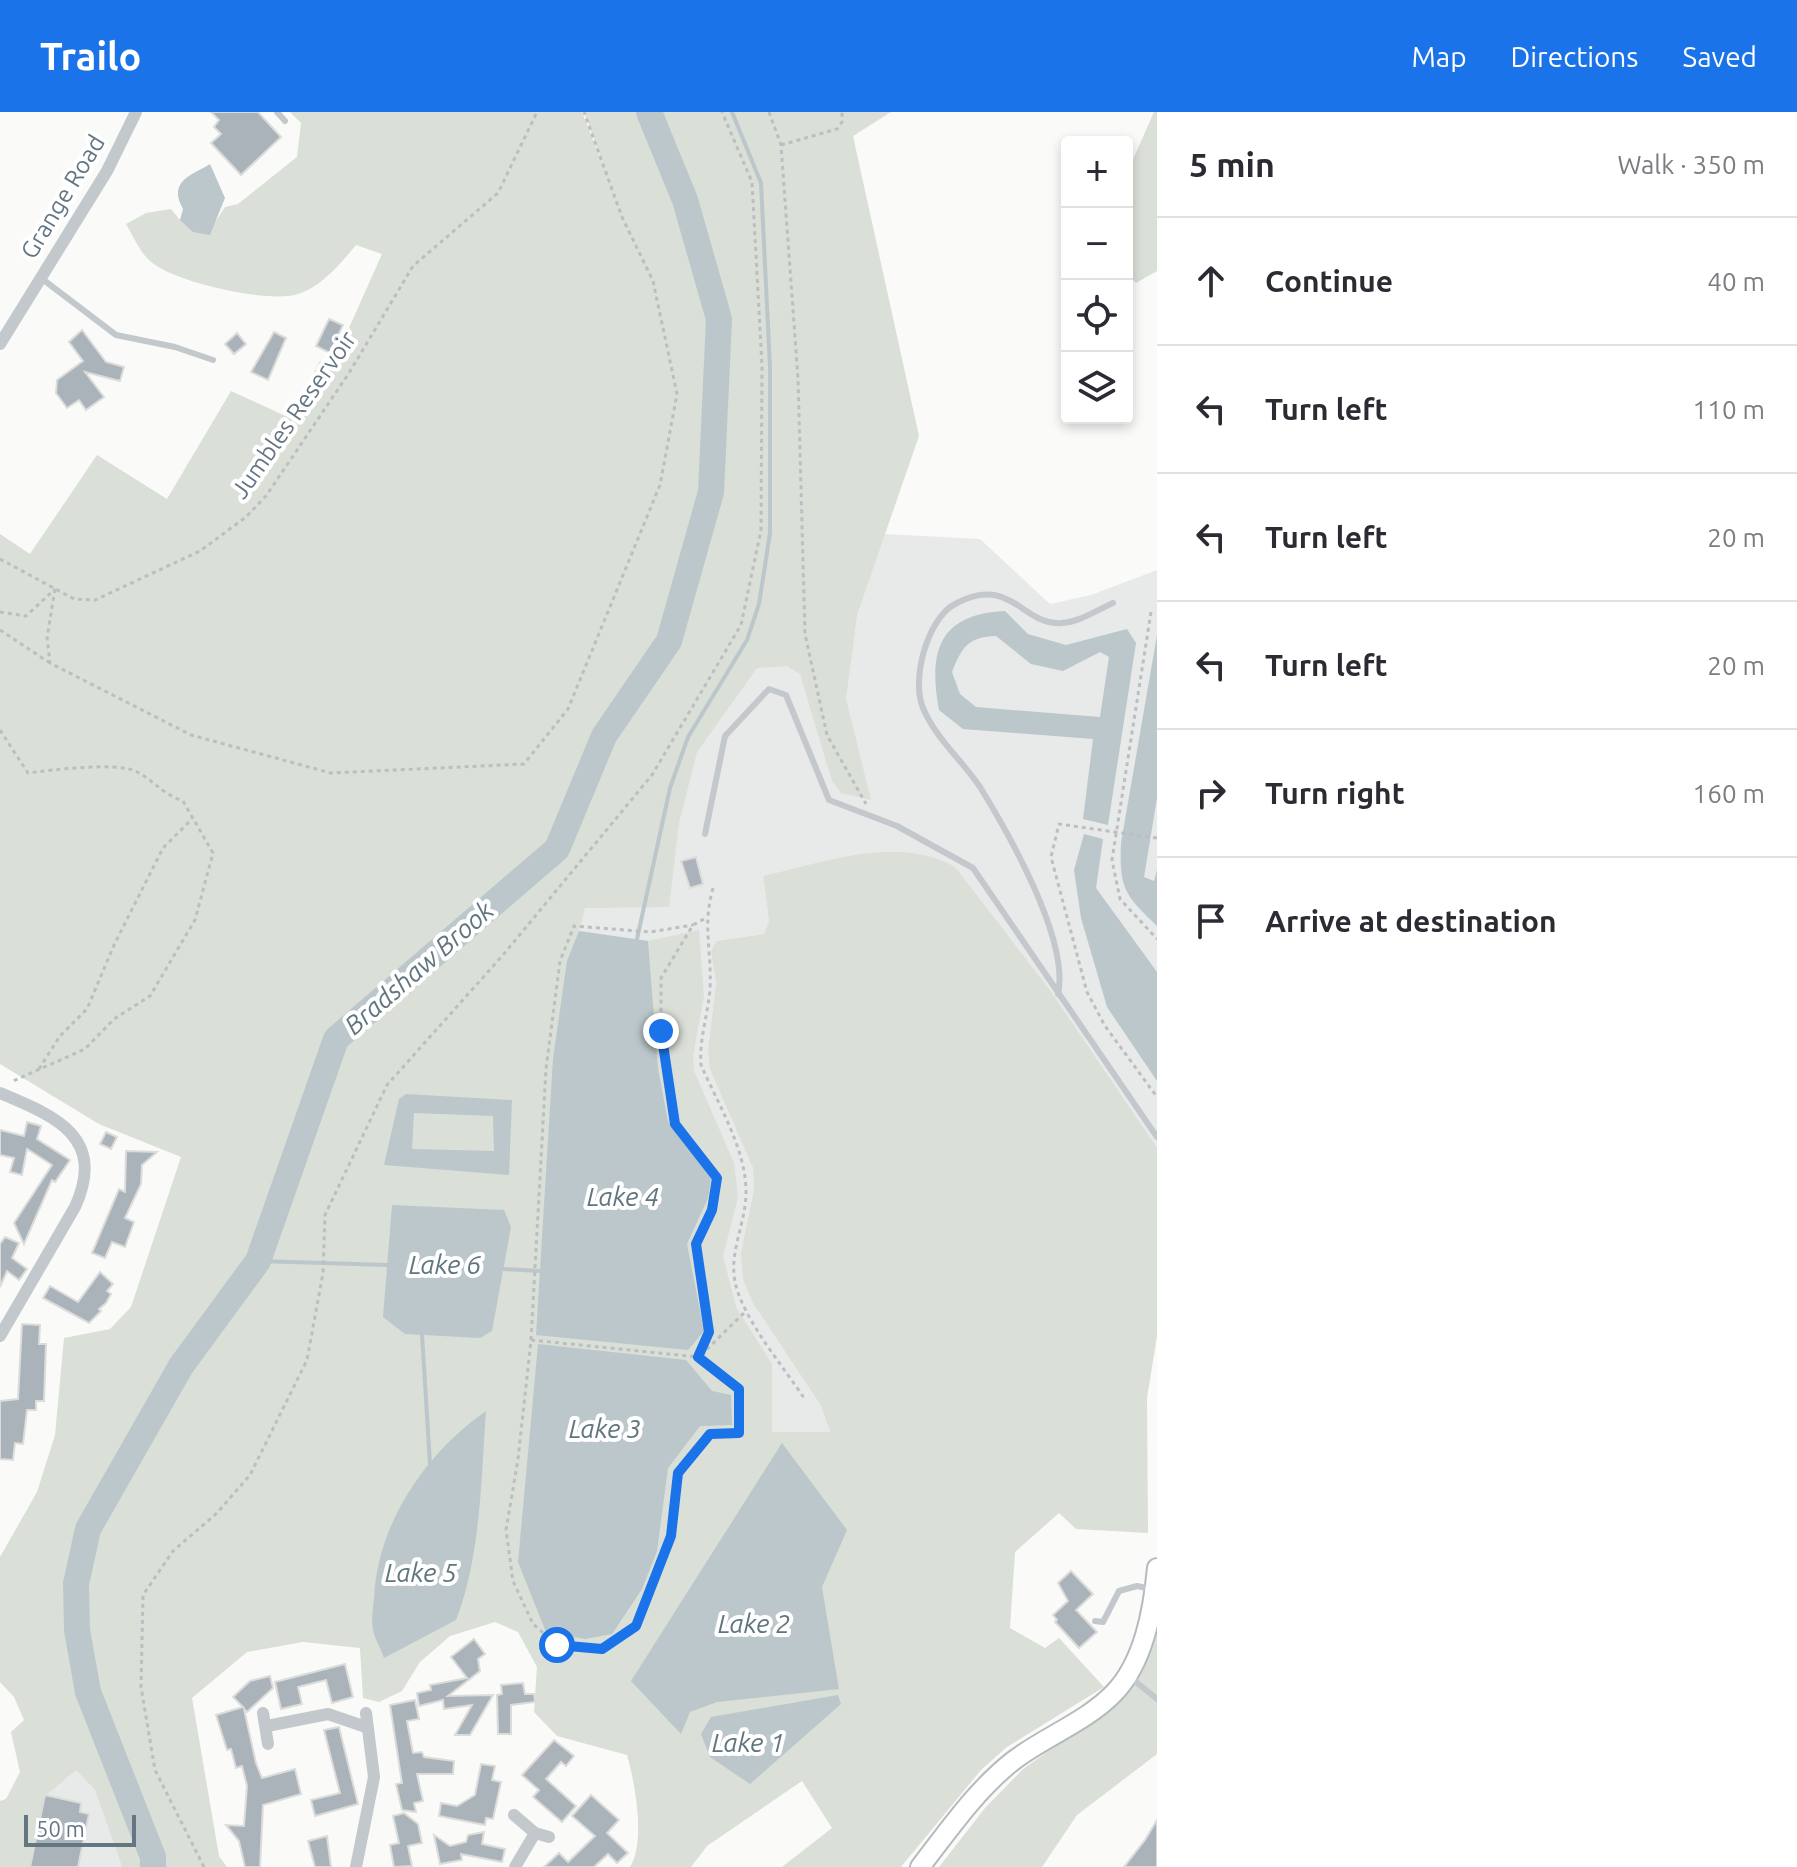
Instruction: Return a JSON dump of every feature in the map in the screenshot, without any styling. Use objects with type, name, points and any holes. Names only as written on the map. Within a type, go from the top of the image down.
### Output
[{"type":"main road","points":[[920,1867],[978,1795],[1011,1763],[1114,1693],[1127,1675],[1144,1637],[1157,1568]]},
{"type":"street","name":"Grange Road","points":[[0,344],[107,171],[136,112]]},
{"type":"street","points":[[0,1336],[75,1207],[82,1192],[85,1164],[80,1148],[62,1121],[3,1089]]},
{"type":"street","points":[[263,1713],[268,1744]]},
{"type":"street","points":[[356,1867],[374,1777],[366,1713]]},
{"type":"street","points":[[267,1726],[328,1714],[366,1727]]},
{"type":"street","points":[[514,1815],[535,1833],[549,1837]]},
{"type":"street","points":[[515,1867],[535,1833]]},
{"type":"lane","points":[[277,112],[285,121]]},
{"type":"lane","points":[[41,278],[116,335],[175,347],[213,360]]},
{"type":"lane","points":[[1058,994],[1062,967],[1036,892],[979,785],[940,739],[921,706],[920,664],[931,632],[953,604],[985,594],[1013,600],[1035,617],[1060,624],[1113,603]]},
{"type":"lane","points":[[705,834],[725,736],[769,689],[786,695],[829,800],[871,816],[973,868],[1157,1137]]},
{"type":"lane","points":[[1095,1621],[1103,1622],[1119,1591],[1126,1587],[1155,1590]]},
{"type":"lane","points":[[1127,1675],[1157,1699]]},
{"type":"path","name":"Jumbles Reservoir","points":[[0,559],[74,599],[86,600],[113,594],[200,551],[246,517],[266,496],[349,373],[413,266],[498,193],[537,112]]},
{"type":"path","points":[[0,630],[50,663],[191,735],[331,773],[524,764],[568,709],[660,485],[677,394],[653,281],[622,217],[584,112]]},
{"type":"path","points":[[204,1867],[155,1770],[141,1687],[143,1595],[173,1551],[217,1513],[250,1475],[307,1360],[323,1273],[325,1215],[387,1085],[503,955],[652,775],[741,625],[761,530],[762,366],[752,182],[722,112]]},
{"type":"path","points":[[769,112],[781,145],[798,378],[805,634],[827,735],[859,787],[871,816]]},
{"type":"path","points":[[781,145],[837,129],[842,122],[842,112]]},
{"type":"path","points":[[0,612],[26,616],[55,589]]},
{"type":"path","points":[[50,663],[47,638],[55,589]]},
{"type":"path","points":[[1151,612],[1115,832],[1113,878],[1120,899],[1157,939]]},
{"type":"path","points":[[0,730],[28,773],[89,768],[135,770],[163,794],[183,801],[213,853],[195,920],[150,996],[114,1019],[85,1049],[3,1089]]},
{"type":"path","points":[[37,1072],[60,1036],[87,1009],[144,882],[163,848],[193,818]]},
{"type":"path","points":[[1157,838],[1059,824],[1051,857],[1087,992],[1105,1026],[1157,1097]]},
{"type":"path","points":[[713,888],[705,919],[710,973],[701,1065],[738,1152],[744,1176],[746,1194],[733,1259],[735,1284],[746,1311],[804,1398]]},
{"type":"path","points":[[531,1340],[698,1357],[739,1389],[739,1433],[710,1434],[678,1473],[671,1536],[636,1626],[602,1649],[557,1645],[533,1624],[513,1581],[506,1530],[518,1459],[531,1340],[538,1163],[560,961],[574,926],[650,932],[693,925],[705,919]]},
{"type":"path","points":[[693,925],[661,978],[661,1031],[675,1124],[717,1178],[712,1210],[696,1244],[709,1332],[698,1357]]},
{"type":"path","points":[[698,1357],[746,1311]]},
{"type":"shaded area","points":[[290,112],[582,112],[605,170],[584,112],[891,112],[853,136],[919,436],[857,615],[846,699],[871,800],[841,793],[832,781],[800,674],[787,666],[757,668],[697,752],[679,823],[669,907],[585,908],[579,931],[648,941],[699,930],[704,996],[693,1056],[694,1071],[734,1163],[738,1197],[723,1256],[736,1307],[772,1364],[772,1432],[830,1432],[820,1404],[753,1303],[743,1279],[741,1252],[754,1189],[753,1168],[710,1069],[708,1049],[716,983],[711,951],[716,941],[764,934],[769,921],[763,876],[860,854],[885,852],[933,857],[955,867],[1049,989],[1157,1148],[1157,1336],[1147,1398],[1148,1533],[1076,1529],[1059,1513],[1015,1552],[1010,1628],[1045,1648],[1059,1638],[1104,1687],[1007,1747],[981,1770],[901,1867],[782,1867],[832,1828],[802,1781],[707,1846],[691,1867],[630,1867],[635,1856],[638,1828],[636,1796],[627,1755],[557,1736],[534,1712],[537,1667],[518,1632],[495,1622],[450,1636],[420,1662],[402,1691],[379,1702],[363,1698],[360,1648],[303,1642],[247,1652],[192,1698],[219,1856],[227,1867],[122,1867],[95,1790],[76,1770],[45,1796],[30,1867],[0,1867],[0,1801],[6,1799],[20,1772],[11,1732],[24,1720],[14,1697],[0,1682],[0,1557],[37,1492],[55,1435],[64,1338],[110,1329],[131,1307],[181,1157],[99,1124],[0,1064],[0,534],[30,554],[97,455],[167,499],[231,391],[290,418],[320,361],[332,366],[382,254],[356,245],[329,275],[312,288],[294,295],[262,296],[198,283],[162,269],[143,253],[126,224],[146,213],[171,209],[180,220],[212,227],[225,207],[238,204],[297,157],[301,123]]},
{"type":"shaded area","points":[[1154,112],[1157,112],[1157,271],[1136,283],[1133,280],[1133,159]]},
{"type":"shaded area","points":[[885,534],[980,539],[1050,604],[1091,595],[1157,570],[1157,1158],[763,875],[769,921],[764,934],[716,941],[711,951],[716,983],[708,1049],[753,1168],[754,1189],[741,1252],[820,1404],[830,1433],[929,1595],[349,1199],[751,624]]},
{"type":"shaded area","points":[[1157,1619],[1157,1754],[1077,1815],[1042,1867],[939,1867],[985,1808],[1023,1769],[1122,1699],[1141,1672]]},
{"type":"shaded area","points":[[76,1770],[95,1790],[122,1867],[30,1867],[45,1795]]},
{"type":"water","points":[[210,164],[225,198],[210,235],[193,232],[180,220],[183,209],[178,191],[184,180]]},
{"type":"water","points":[[1005,611],[1028,634],[1066,645],[1127,629],[1136,643],[1108,825],[1083,819],[1093,739],[963,729],[939,710],[935,670],[943,640],[952,628],[965,619]],"holes":[[[996,636],[1031,664],[1063,671],[1100,652],[1109,657],[1100,717],[976,707],[960,694],[952,672],[967,645],[986,637]]]},
{"type":"water","points":[[1157,635],[1157,798],[1144,877],[1154,881],[1157,870],[1157,926],[1126,890],[1121,871],[1121,843]]},
{"type":"water","points":[[1084,834],[1103,839],[1096,888],[1157,972],[1157,1081],[1107,1007],[1081,918],[1074,870]]},
{"type":"water","name":"Lake 4","points":[[579,931],[648,941],[658,1069],[668,1121],[711,1179],[708,1198],[687,1244],[704,1331],[688,1350],[536,1335],[553,1059],[567,961]]},
{"type":"water","points":[[406,1094],[512,1100],[509,1175],[384,1165],[399,1099]],"holes":[[[414,1113],[493,1116],[494,1151],[412,1149]]]},
{"type":"water","name":"Lake 6","points":[[392,1205],[504,1210],[511,1227],[492,1331],[480,1338],[405,1334],[383,1317]]},
{"type":"water","name":"Lake 3","points":[[538,1344],[686,1360],[712,1391],[731,1395],[732,1425],[700,1426],[668,1468],[657,1551],[642,1589],[612,1634],[585,1639],[546,1632],[518,1562]]},
{"type":"water","name":"Lake 5","points":[[486,1411],[475,1544],[471,1570],[456,1620],[384,1658],[373,1630],[372,1615],[377,1571],[384,1544],[408,1493],[425,1470],[443,1448]]},
{"type":"water","name":"Lake 2","points":[[782,1443],[847,1530],[822,1587],[839,1689],[717,1702],[690,1712],[681,1734],[631,1681]]},
{"type":"water","name":"Lake 1","points":[[838,1695],[841,1704],[750,1784],[710,1757],[701,1734],[711,1717]]},
{"type":"building","points":[[211,112],[258,112],[281,137],[241,175],[211,143],[221,134],[214,127],[219,120]]},
{"type":"building","points":[[329,319],[343,325],[330,353],[316,346]]},
{"type":"building","points":[[82,330],[106,362],[124,367],[120,381],[85,372],[104,397],[86,410],[79,400],[67,408],[56,393],[57,380],[83,361],[69,342]]},
{"type":"building","points":[[274,332],[286,338],[268,380],[251,372]]},
{"type":"building","points":[[237,333],[246,344],[234,354],[225,344]]},
{"type":"building","points":[[696,857],[703,884],[690,888],[681,861]]},
{"type":"building","points":[[27,1122],[41,1126],[37,1139],[70,1160],[55,1182],[52,1180],[24,1244],[14,1223],[52,1165],[27,1149],[22,1175],[10,1172],[14,1158],[0,1155],[0,1130],[24,1136]]},
{"type":"building","points":[[106,1132],[117,1137],[111,1149],[100,1144]]},
{"type":"building","points":[[126,1151],[157,1152],[142,1165],[141,1184],[125,1218],[134,1222],[125,1247],[112,1242],[105,1258],[92,1253],[119,1189],[125,1192]]},
{"type":"building","points":[[5,1237],[19,1243],[12,1258],[27,1269],[19,1280],[7,1271],[0,1287],[0,1244]]},
{"type":"building","points":[[100,1272],[113,1284],[107,1291],[111,1294],[89,1323],[43,1298],[50,1286],[78,1302]]},
{"type":"building","points":[[22,1324],[40,1325],[39,1344],[46,1344],[44,1401],[36,1401],[36,1410],[27,1410],[23,1444],[15,1443],[13,1460],[0,1459],[0,1401],[18,1399]]},
{"type":"building","points":[[1071,1571],[1093,1594],[1076,1610],[1097,1632],[1079,1648],[1055,1622],[1057,1620],[1053,1615],[1068,1601],[1058,1583]]},
{"type":"building","points":[[474,1639],[485,1654],[478,1659],[480,1671],[448,1696],[493,1695],[470,1735],[455,1735],[472,1705],[444,1709],[443,1700],[419,1706],[417,1693],[431,1690],[430,1685],[467,1678],[451,1657]]},
{"type":"building","points":[[345,1664],[353,1697],[332,1703],[326,1680],[298,1687],[302,1704],[281,1709],[275,1682]]},
{"type":"building","points":[[270,1676],[273,1688],[247,1712],[244,1709],[256,1763],[262,1778],[295,1769],[301,1794],[263,1805],[260,1867],[245,1867],[239,1841],[226,1825],[244,1826],[247,1786],[242,1766],[236,1768],[231,1749],[227,1750],[216,1715],[243,1707],[233,1697],[250,1681]]},
{"type":"building","points":[[523,1683],[525,1694],[534,1694],[535,1702],[511,1705],[511,1734],[498,1734],[497,1695],[502,1694],[501,1685]]},
{"type":"building","points":[[415,1700],[419,1719],[407,1721],[413,1753],[422,1752],[424,1757],[454,1761],[453,1774],[417,1774],[423,1801],[414,1803],[416,1812],[402,1810],[396,1784],[402,1783],[390,1705]]},
{"type":"building","points":[[339,1727],[358,1804],[315,1816],[311,1800],[340,1793],[324,1730]]},
{"type":"building","points":[[554,1740],[574,1756],[566,1766],[561,1762],[546,1779],[576,1806],[562,1822],[533,1797],[539,1790],[522,1775]]},
{"type":"building","points":[[481,1764],[495,1766],[492,1780],[501,1782],[493,1819],[486,1818],[485,1825],[439,1816],[441,1803],[457,1806],[475,1795]]},
{"type":"building","points":[[45,1795],[81,1803],[80,1812],[89,1814],[78,1867],[30,1867]]},
{"type":"building","points":[[591,1795],[619,1820],[607,1833],[628,1853],[617,1863],[608,1854],[594,1867],[544,1867],[559,1853],[568,1862],[595,1836],[572,1816]]},
{"type":"building","points":[[404,1813],[418,1824],[422,1843],[408,1846],[412,1866],[394,1867],[390,1845],[399,1843],[393,1816]]},
{"type":"building","points":[[1157,1820],[1157,1867],[1124,1867],[1145,1840]]},
{"type":"building","points":[[484,1832],[482,1844],[505,1849],[502,1862],[461,1854],[462,1860],[440,1864],[434,1835],[450,1846],[466,1842],[468,1835]]},
{"type":"building","points":[[327,1836],[331,1867],[315,1867],[308,1841]]},
{"type":"waterway","name":"Bradshaw Brook","points":[[153,1867],[153,1857],[88,1692],[77,1630],[76,1584],[88,1529],[181,1366],[258,1261],[336,1039],[557,849],[604,736],[669,641],[711,492],[719,319],[685,200],[649,112]]},
{"type":"waterway","points":[[637,939],[670,788],[688,737],[747,640],[759,604],[770,533],[770,367],[761,183],[732,112]]},
{"type":"waterway","points":[[258,1261],[387,1265]]},
{"type":"waterway","points":[[503,1269],[540,1271]]},
{"type":"waterway","points":[[422,1335],[430,1464]]},
{"type":"route","points":[[557,1645],[602,1649],[636,1626],[671,1536],[678,1473],[710,1434],[739,1433],[739,1389],[698,1357],[709,1332],[696,1244],[712,1210],[717,1178],[675,1124],[661,1031]]}]
